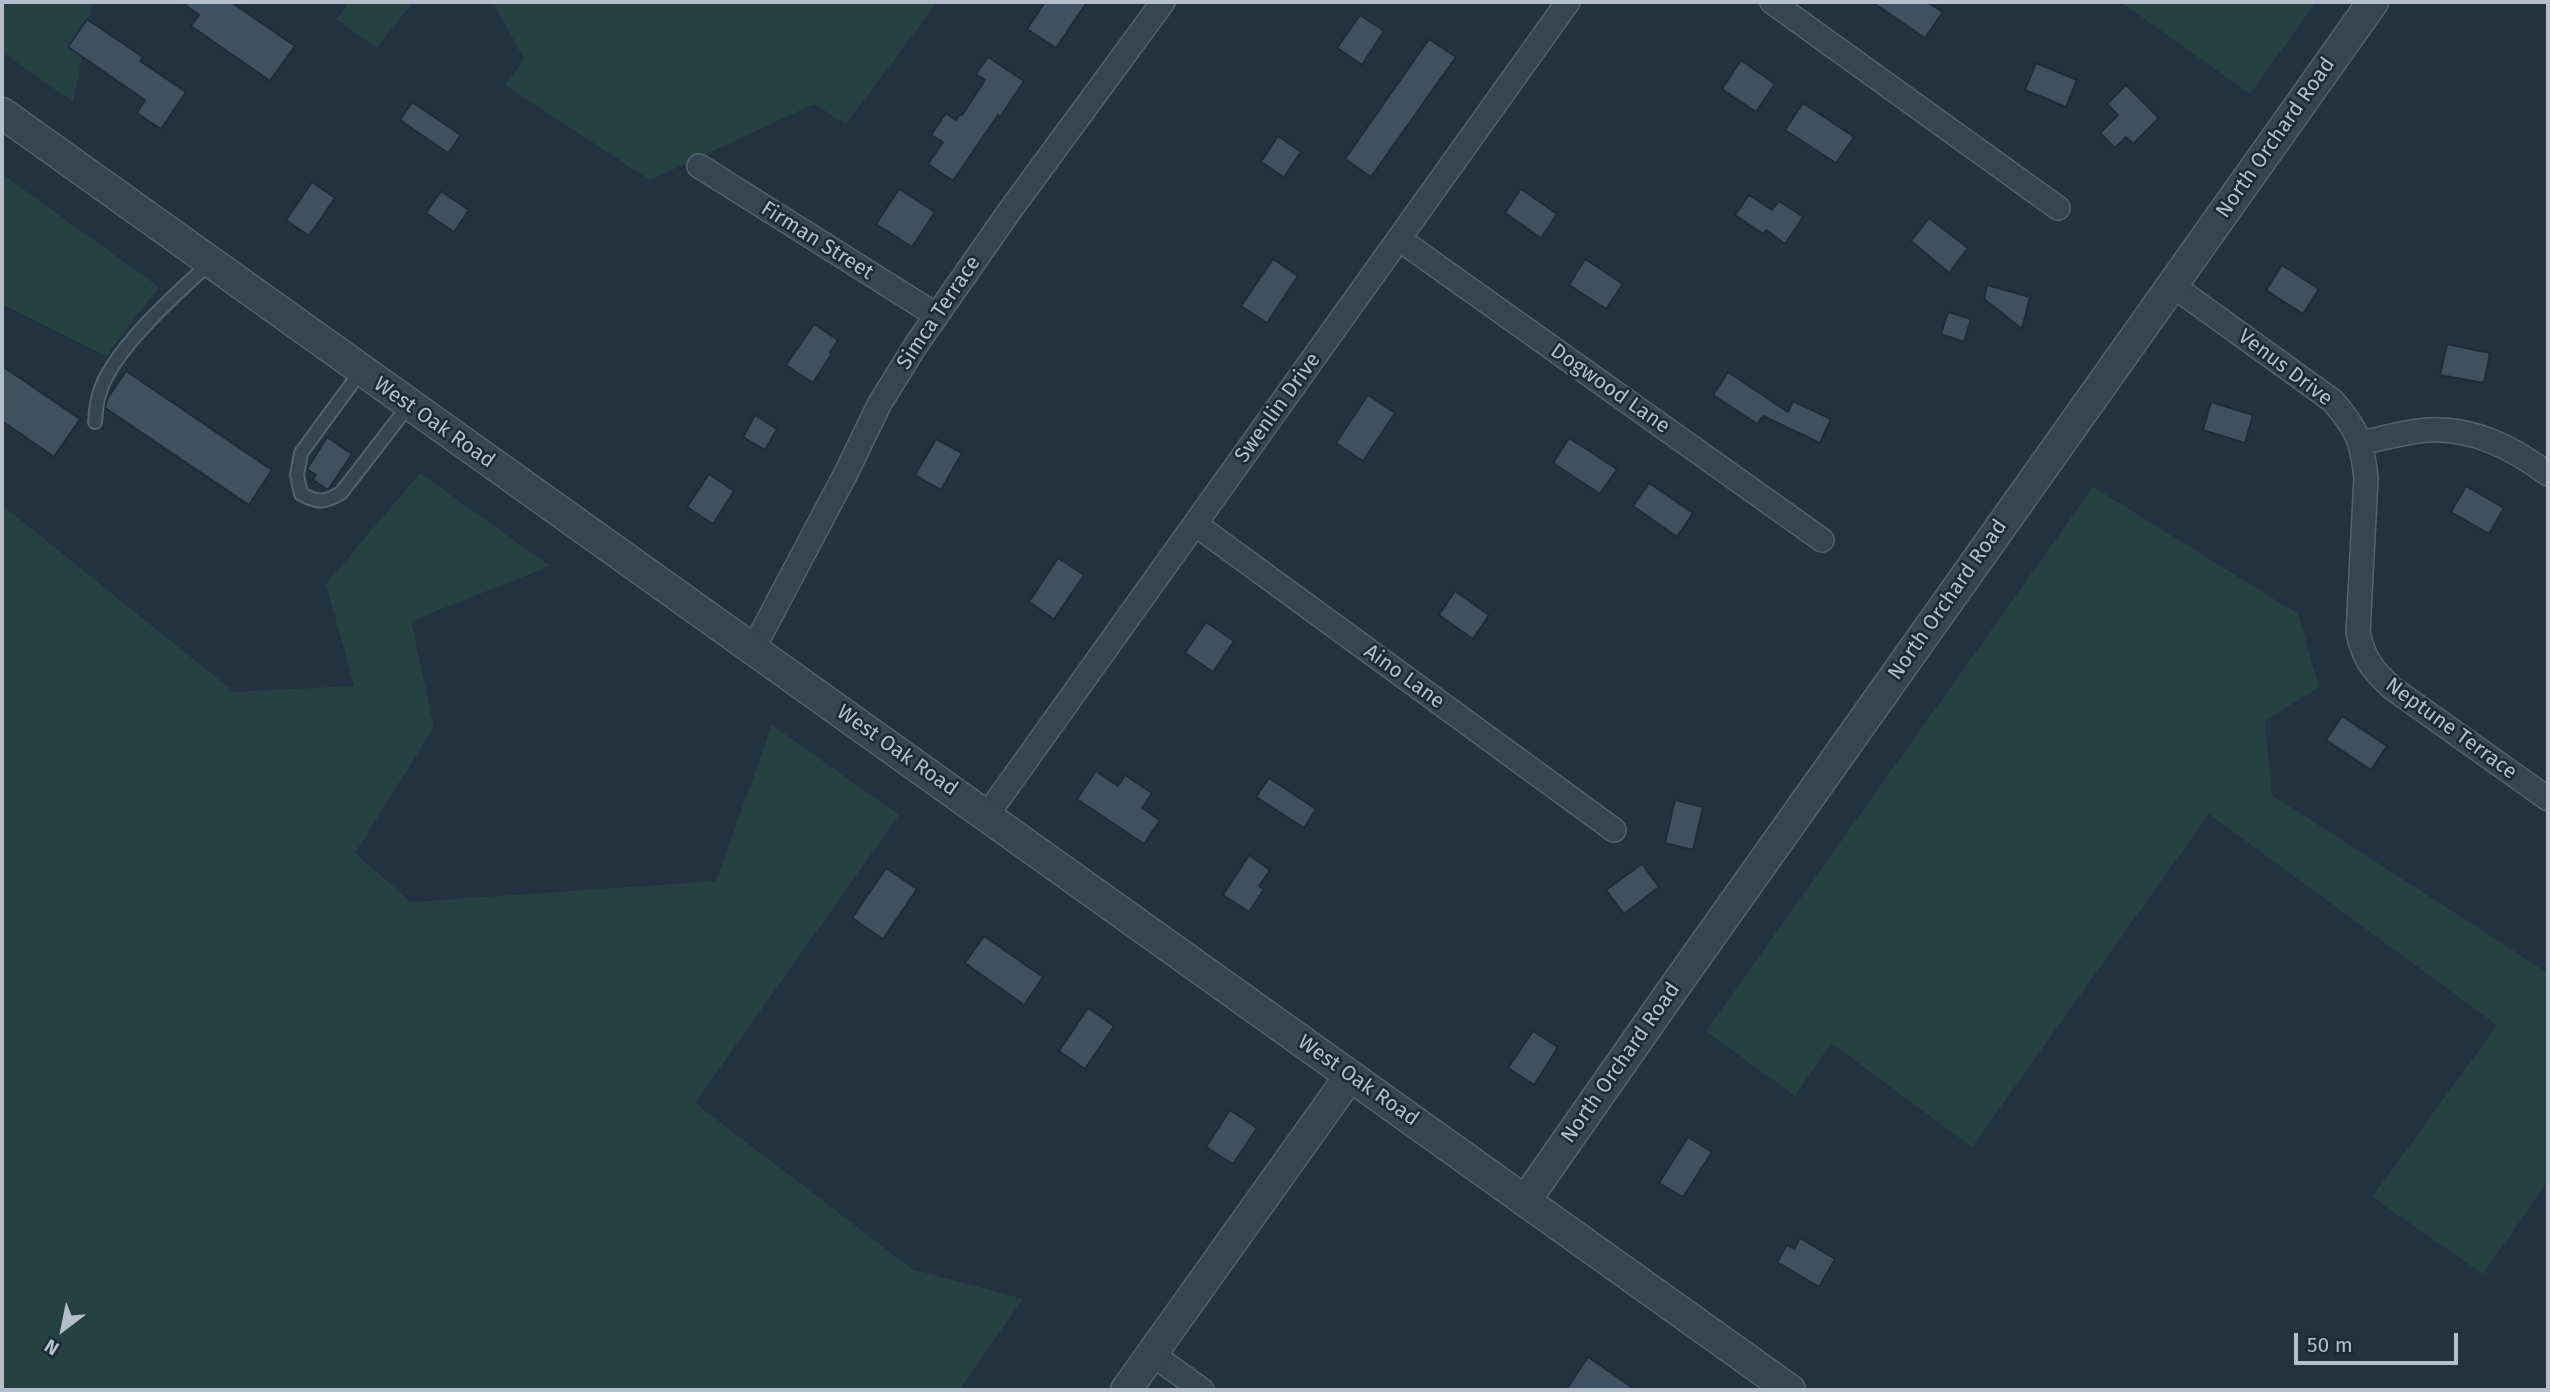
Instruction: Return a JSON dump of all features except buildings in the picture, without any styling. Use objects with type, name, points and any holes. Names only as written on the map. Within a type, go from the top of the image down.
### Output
[{"type":"street","name":"Simca Terrace","points":[[753,649],[880,403],[936,315],[1163,2]]},
{"type":"street","name":"Swenlin Drive","points":[[987,815],[1568,2]]},
{"type":"street","points":[[1772,2],[2058,208]]},
{"type":"street","name":"North Orchard Road","points":[[1525,1201],[2373,2]]},
{"type":"street","name":"West Oak Road","points":[[2,113],[1790,1390]]},
{"type":"street","name":"Firman Street","points":[[699,166],[936,315]]},
{"type":"street","name":"Dogwood Lane","points":[[1399,239],[1822,540]]},
{"type":"street","name":"Venus Drive","points":[[2172,285],[2333,401],[2354,425],[2360,443]]},
{"type":"street","points":[[2360,443],[2427,430],[2458,431],[2488,439],[2516,452],[2548,474]]},
{"type":"street","name":"Neptune Terrace","points":[[2360,443],[2366,478],[2358,633],[2364,655],[2392,688],[2548,799]]},
{"type":"street","name":"Aino Lane","points":[[1195,524],[1614,830]]},
{"type":"street","points":[[1126,1390],[1350,1076]]},
{"type":"street","points":[[1152,1354],[1202,1390]]},
{"type":"lane","points":[[95,422],[99,396],[114,365],[163,306],[211,263]]},
{"type":"lane","points":[[361,371],[301,453],[297,475],[301,494],[317,502],[341,493],[409,405]]},
{"type":"green space","points":[[2,2],[93,2],[73,102],[2,52]]},
{"type":"green space","points":[[349,2],[413,2],[377,48],[336,19]]},
{"type":"green space","points":[[493,2],[937,2],[846,124],[814,104],[650,180],[505,85],[524,59]]},
{"type":"green space","points":[[2121,2],[2316,2],[2250,94]]},
{"type":"green space","points":[[2,174],[159,287],[106,356],[2,304]]},
{"type":"green space","points":[[420,473],[550,566],[411,621],[434,727],[355,853],[411,902],[716,881],[772,725],[899,815],[695,1103],[912,1269],[1023,1299],[959,1390],[2,1390],[2,505],[234,692],[354,686],[326,584]]},
{"type":"green space","points":[[2093,487],[2298,614],[2319,687],[2265,721],[2272,795],[2548,973],[2548,1181],[2483,1274],[2372,1197],[2497,1025],[2209,814],[1972,1147],[1831,1043],[1795,1096],[1706,1031]]}]
